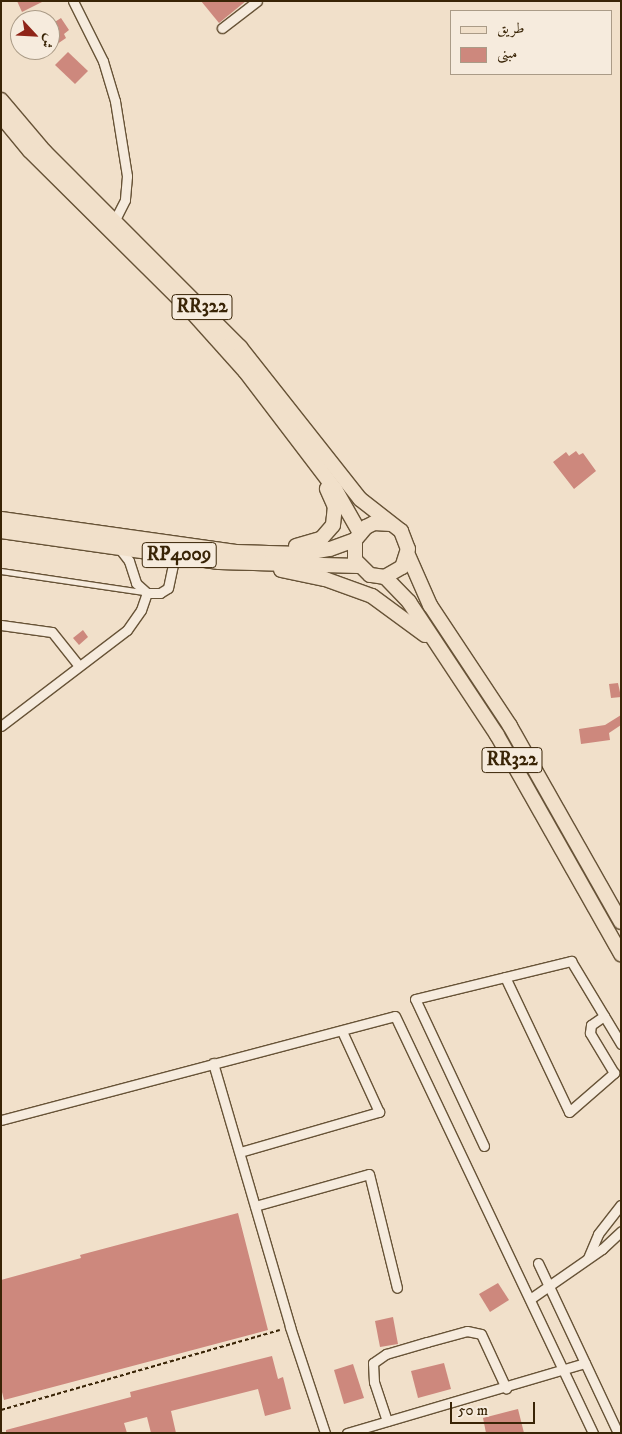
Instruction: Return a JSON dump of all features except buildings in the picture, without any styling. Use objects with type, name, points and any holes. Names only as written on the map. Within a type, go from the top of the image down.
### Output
[{"type":"main road","name":"RR322","points":[[1,100],[45,152],[240,347],[360,499],[405,536],[408,555],[430,605],[510,726],[621,922]]},
{"type":"main road","name":"RR322","points":[[1,116],[7,130],[205,326],[268,399],[307,450],[343,500],[357,536],[354,554],[358,566],[370,575],[385,577],[409,602],[447,658],[507,751],[621,954]]},
{"type":"main road","points":[[260,559],[313,543],[321,539],[333,525],[335,516],[333,498],[307,450]]},
{"type":"main road","name":"RP4009","points":[[1,519],[217,550],[260,559],[316,552],[357,536]]},
{"type":"main road","points":[[357,536],[374,523],[391,524]]},
{"type":"main road","name":"RP4009","points":[[1,531],[175,555],[358,566]]},
{"type":"main road","points":[[385,577],[402,567],[408,555]]},
{"type":"main road","points":[[260,559],[372,596],[413,625],[447,658]]},
{"type":"street","points":[[73,1],[103,61],[120,129],[126,188],[123,207],[115,220]]},
{"type":"street","points":[[222,28],[257,1]]},
{"type":"street","points":[[119,548],[129,561],[136,583],[147,593],[160,593],[168,588],[175,555]]},
{"type":"street","points":[[1,726],[132,624],[147,593]]},
{"type":"street","points":[[1,625],[52,632],[79,666]]},
{"type":"street","points":[[484,1146],[415,998],[571,961],[621,1044]]},
{"type":"street","points":[[505,977],[569,1112],[614,1073],[590,1033],[591,1025],[604,1016]]},
{"type":"street","points":[[1,1120],[395,1016],[593,1433]]},
{"type":"street","points":[[240,1152],[379,1112],[342,1031]]},
{"type":"street","points":[[213,1063],[290,1327],[325,1433]]},
{"type":"street","points":[[255,1206],[369,1174],[397,1288]]},
{"type":"street","points":[[588,1258],[598,1234],[621,1205]]},
{"type":"street","points":[[530,1299],[588,1258],[621,1231]]},
{"type":"street","points":[[538,1263],[618,1433]]},
{"type":"street","points":[[387,1421],[374,1382],[373,1362],[386,1354],[475,1331],[486,1340],[506,1388]]},
{"type":"street","points":[[346,1433],[506,1388],[585,1363]]},
{"type":"lane","points":[[1,571],[147,593]]},
{"type":"path","points":[[1,1410],[290,1327]]}]
